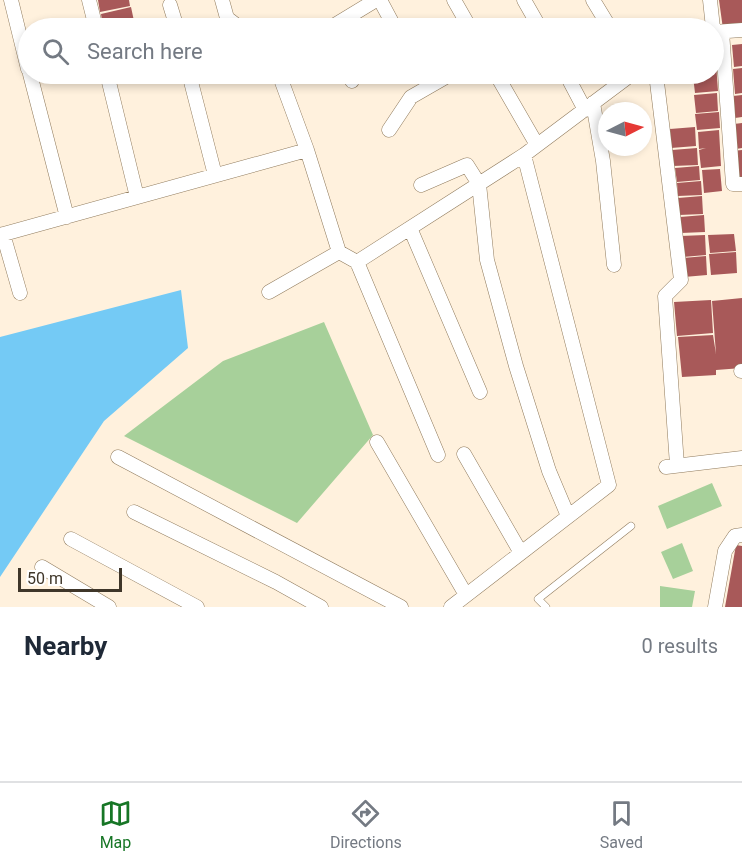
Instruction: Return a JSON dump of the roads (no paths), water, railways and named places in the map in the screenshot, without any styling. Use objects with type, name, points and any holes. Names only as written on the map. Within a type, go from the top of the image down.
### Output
[{"type":"street","points":[[11,0],[18,28]]},
{"type":"street","points":[[89,0],[94,18]]},
{"type":"street","points":[[222,0],[228,18]]},
{"type":"street","points":[[347,18],[378,0],[389,18]]},
{"type":"street","points":[[454,0],[464,18]]},
{"type":"street","points":[[524,0],[534,18]]},
{"type":"street","points":[[593,0],[604,18]]},
{"type":"street","points":[[710,0],[713,18]]},
{"type":"street","points":[[170,5],[174,18]]},
{"type":"street","points":[[724,31],[742,30]]},
{"type":"street","points":[[33,84],[67,217]]},
{"type":"street","points":[[109,84],[137,197]]},
{"type":"street","points":[[192,84],[215,176]]},
{"type":"street","points":[[283,84],[307,150],[339,252],[357,262],[438,455]]},
{"type":"street","points":[[389,130],[411,98],[434,84]]},
{"type":"street","points":[[502,84],[537,145]]},
{"type":"street","points":[[573,84],[589,106],[603,161],[614,265]]},
{"type":"street","points":[[357,262],[524,155],[619,84]]},
{"type":"street","points":[[657,84],[681,280],[665,296],[671,466],[742,458]]},
{"type":"street","points":[[722,84],[733,184],[742,184]]},
{"type":"street","points":[[20,293],[2,235],[307,150]]},
{"type":"street","points":[[452,607],[609,485],[524,155]]},
{"type":"street","points":[[421,185],[467,165],[479,184],[487,260],[549,471],[568,516]]},
{"type":"street","points":[[410,228],[480,392]]},
{"type":"street","points":[[269,292],[339,252]]},
{"type":"street","points":[[377,442],[466,595]]},
{"type":"street","points":[[464,454],[521,552]]},
{"type":"street","points":[[118,457],[401,607]]},
{"type":"street","points":[[134,512],[276,582],[321,607]]},
{"type":"street","points":[[715,607],[725,551],[735,536],[742,534]]},
{"type":"street","points":[[71,540],[197,607]]},
{"type":"street","points":[[42,567],[109,607]]},
{"type":"lane","points":[[546,607],[538,599],[631,526]]},
{"type":"water","points":[[181,290],[188,348],[104,421],[0,577],[0,337]]}]
